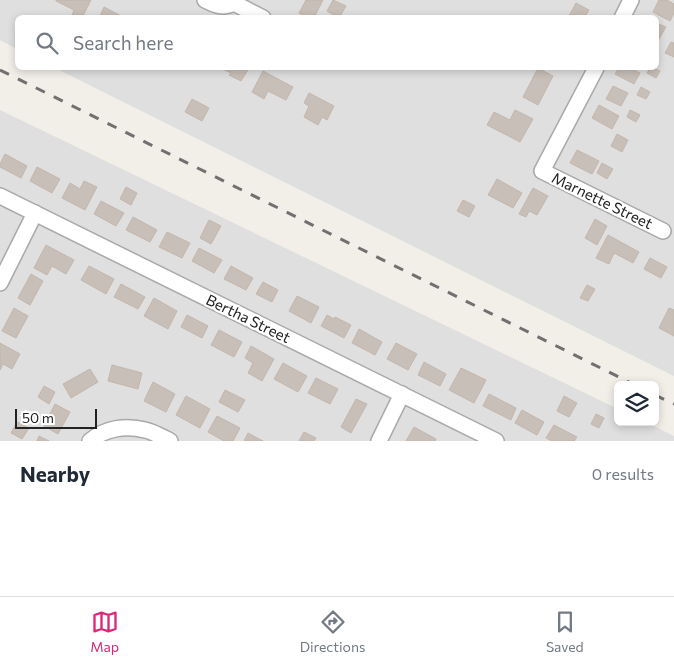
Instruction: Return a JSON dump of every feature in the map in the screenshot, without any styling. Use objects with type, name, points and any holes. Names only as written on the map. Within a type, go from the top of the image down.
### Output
[{"type":"street","points":[[204,0],[219,6],[235,2],[258,15]]},
{"type":"street","points":[[624,15],[631,0]]},
{"type":"street","name":"Marnette Street","points":[[595,70],[542,171],[663,231]]},
{"type":"street","name":"Bertha Street","points":[[0,196],[496,441]]},
{"type":"street","points":[[0,283],[35,213]]},
{"type":"street","points":[[378,441],[402,394]]},
{"type":"street","points":[[90,441],[102,433],[130,428],[144,429],[170,441]]},
{"type":"shaded area","points":[[0,0],[674,0],[674,376],[59,70],[659,70],[659,15],[15,15],[15,48],[0,40]]},
{"type":"shaded area","points":[[0,110],[614,407],[614,426],[654,426],[674,436],[674,441],[0,441]]},
{"type":"building","points":[[91,0],[84,15],[72,15],[74,10],[56,1]]},
{"type":"building","points":[[306,0],[323,0],[316,15],[303,15],[299,13]]},
{"type":"building","points":[[333,0],[346,6],[341,15],[334,15],[327,11]]},
{"type":"building","points":[[659,0],[667,0],[674,4],[674,13],[670,21],[653,12]]},
{"type":"building","points":[[576,3],[589,10],[586,15],[570,15]]},
{"type":"building","points":[[104,7],[119,15],[100,15]]},
{"type":"building","points":[[659,24],[666,27],[659,39]]},
{"type":"building","points":[[671,42],[674,43],[674,57],[665,53]]},
{"type":"building","points":[[224,70],[248,70],[241,81],[229,75],[231,73]]},
{"type":"building","points":[[537,70],[542,70],[553,76],[538,105],[523,97]]},
{"type":"building","points":[[618,70],[634,70],[640,73],[634,84],[615,74]]},
{"type":"building","points":[[649,70],[660,71],[656,78],[647,73]]},
{"type":"building","points":[[263,71],[293,87],[286,100],[268,91],[264,99],[252,92]]},
{"type":"building","points":[[613,86],[628,93],[621,106],[606,99]]},
{"type":"building","points":[[641,87],[650,92],[646,99],[637,95]]},
{"type":"building","points":[[309,93],[334,106],[327,120],[322,117],[318,125],[304,117],[309,106],[304,103]]},
{"type":"building","points":[[192,99],[209,108],[202,121],[185,112]]},
{"type":"building","points":[[599,105],[619,116],[612,129],[592,118]]},
{"type":"building","points":[[515,110],[533,119],[520,142],[487,125],[494,112],[510,120]]},
{"type":"building","points":[[630,110],[640,115],[636,122],[627,117]]},
{"type":"building","points":[[617,134],[628,140],[622,152],[611,146]]},
{"type":"building","points":[[577,150],[599,161],[592,174],[570,163]]},
{"type":"building","points":[[5,154],[27,166],[21,178],[0,167]]},
{"type":"building","points":[[602,163],[613,169],[607,179],[597,173]]},
{"type":"building","points":[[37,167],[60,179],[52,193],[30,181]]},
{"type":"building","points":[[497,179],[522,193],[513,208],[488,195]]},
{"type":"building","points":[[84,181],[97,187],[85,210],[62,198],[70,183],[80,189]]},
{"type":"building","points":[[126,187],[137,193],[131,205],[120,199]]},
{"type":"building","points":[[533,188],[548,196],[537,215],[529,211],[526,217],[519,214]]},
{"type":"building","points":[[463,200],[475,206],[469,217],[457,211]]},
{"type":"building","points":[[101,201],[124,213],[116,226],[94,214]]},
{"type":"building","points":[[133,217],[157,230],[150,242],[126,230]]},
{"type":"building","points":[[595,219],[607,226],[597,245],[585,238]]},
{"type":"building","points":[[209,220],[221,226],[211,244],[200,238]]},
{"type":"building","points":[[167,232],[190,243],[182,258],[159,247]]},
{"type":"building","points":[[608,235],[639,252],[633,263],[614,253],[609,264],[596,258]]},
{"type":"building","points":[[46,245],[74,260],[66,274],[52,266],[47,275],[34,268]]},
{"type":"building","points":[[199,248],[222,260],[214,273],[192,261]]},
{"type":"building","points":[[650,258],[667,267],[661,278],[644,269]]},
{"type":"building","points":[[89,266],[114,279],[106,294],[81,280]]},
{"type":"building","points":[[231,266],[253,278],[246,290],[224,279]]},
{"type":"building","points":[[31,274],[43,281],[30,305],[18,298]]},
{"type":"building","points":[[263,282],[278,290],[272,302],[256,294]]},
{"type":"building","points":[[121,284],[145,297],[138,309],[114,297]]},
{"type":"building","points":[[587,285],[595,289],[588,301],[580,298]]},
{"type":"building","points":[[297,296],[319,307],[311,323],[289,311]]},
{"type":"building","points":[[154,298],[177,311],[168,329],[144,316]]},
{"type":"building","points":[[14,308],[28,316],[16,338],[2,331]]},
{"type":"building","points":[[669,308],[674,310],[674,336],[659,328]]},
{"type":"building","points":[[187,315],[208,326],[202,338],[181,327]]},
{"type":"building","points":[[327,315],[351,325],[344,338],[321,326]]},
{"type":"building","points":[[359,329],[382,342],[375,355],[352,343]]},
{"type":"building","points":[[219,330],[242,342],[234,357],[211,345]]},
{"type":"building","points":[[0,343],[20,354],[12,369],[3,364],[0,370]]},
{"type":"building","points":[[396,343],[417,354],[408,370],[387,359]]},
{"type":"building","points":[[251,346],[274,359],[262,381],[248,373],[253,363],[245,358]]},
{"type":"building","points":[[424,362],[446,374],[440,386],[418,375]]},
{"type":"building","points":[[283,363],[307,376],[298,392],[274,379]]},
{"type":"building","points":[[112,365],[142,373],[138,389],[108,381]]},
{"type":"building","points":[[461,368],[486,380],[474,403],[449,390]]},
{"type":"building","points":[[90,369],[98,382],[71,398],[63,384]]},
{"type":"building","points":[[316,378],[338,389],[330,404],[308,393]]},
{"type":"building","points":[[153,382],[175,394],[166,412],[144,401]]},
{"type":"building","points":[[44,386],[55,392],[49,404],[38,397]]},
{"type":"building","points":[[225,390],[245,400],[238,412],[219,402]]},
{"type":"building","points":[[489,394],[516,408],[511,420],[483,406]]},
{"type":"building","points":[[186,396],[210,409],[200,428],[176,415]]},
{"type":"building","points":[[564,396],[577,403],[569,417],[557,411]]},
{"type":"building","points":[[356,399],[367,404],[351,433],[341,427]]},
{"type":"building","points":[[55,404],[70,412],[58,434],[44,426]]},
{"type":"building","points":[[522,410],[544,422],[537,435],[515,423]]},
{"type":"building","points":[[596,414],[604,418],[599,428],[591,424]]},
{"type":"building","points":[[217,416],[240,428],[233,441],[224,441],[208,432]]},
{"type":"building","points":[[17,422],[29,428],[22,439],[11,433]]},
{"type":"building","points":[[554,425],[577,437],[574,441],[552,441],[546,438]]},
{"type":"building","points":[[414,427],[436,439],[435,441],[406,441]]},
{"type":"building","points":[[304,432],[316,438],[314,441],[299,441]]},
{"type":"building","points":[[248,433],[263,441],[244,441]]},
{"type":"building","points":[[39,436],[49,441],[37,441]]},
{"type":"railway","points":[[0,70],[627,381]]},
{"type":"railway","points":[[659,397],[674,404]]}]
